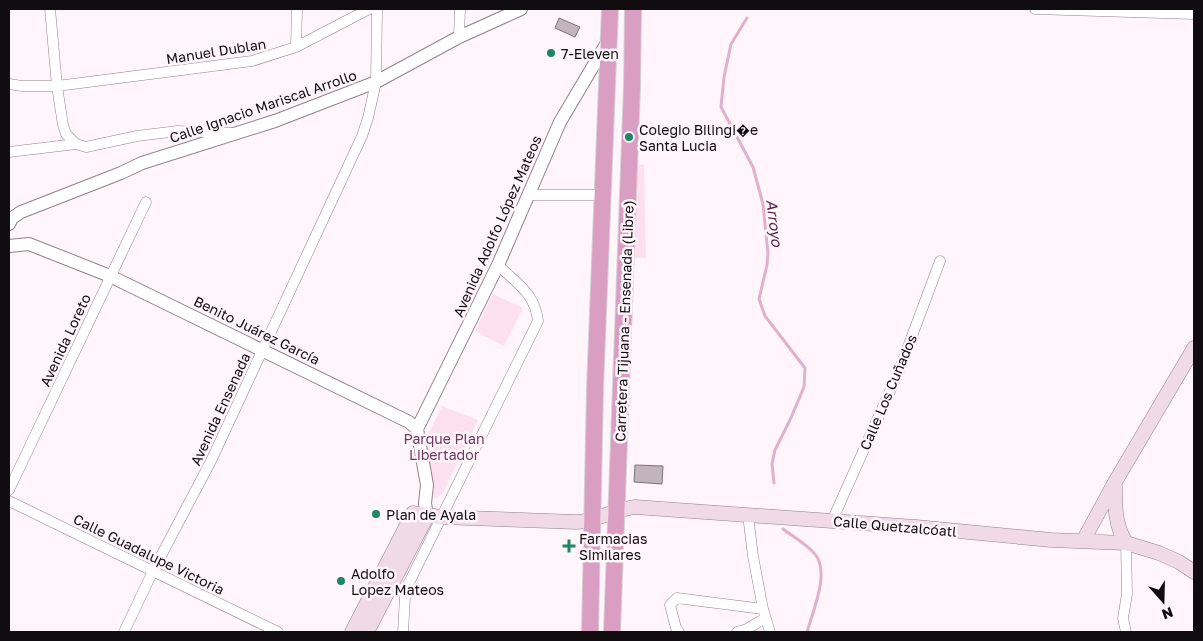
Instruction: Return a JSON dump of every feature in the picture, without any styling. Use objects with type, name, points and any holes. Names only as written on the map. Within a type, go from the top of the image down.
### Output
[{"type":"highway","name":"Carretera Tijuana - Ensenada (Libre)","points":[[590,632],[595,388],[610,9]]},
{"type":"highway","name":"Carretera Tijuana - Ensenada (Libre)","points":[[612,632],[618,510],[633,9]]},
{"type":"main road","points":[[1083,542],[1115,482],[1194,348]]},
{"type":"main road","points":[[1115,482],[1114,510],[1119,532],[1126,543]]},
{"type":"main road","name":"Calle Quetzalcóatl","points":[[592,519],[618,510],[652,507],[916,527],[1051,540],[1126,543],[1159,553],[1179,562],[1194,572]]},
{"type":"main road","points":[[352,632],[413,513],[431,512],[577,522],[592,519]]},
{"type":"main road","points":[[367,632],[431,512]]},
{"type":"street","points":[[50,9],[57,86],[63,125],[66,134],[76,144]]},
{"type":"street","points":[[296,47],[297,9]]},
{"type":"street","name":"Manuel Dublan","points":[[9,84],[57,86],[232,65],[269,57],[296,47],[369,9]]},
{"type":"street","name":"Avenida Ensenada","points":[[124,632],[153,571],[211,461],[362,136],[376,82],[377,9]]},
{"type":"street","points":[[459,37],[460,9]]},
{"type":"street","points":[[1035,9],[1194,14]]},
{"type":"street","name":"Calle Ignacio Mariscal Arrollo","points":[[9,224],[12,218],[21,212],[142,163],[275,121],[376,82],[459,37],[516,10]]},
{"type":"street","name":"Avenida Adolfo López Mateos","points":[[417,429],[498,265],[560,122],[609,39]]},
{"type":"street","points":[[9,152],[76,144],[86,147],[137,136],[178,131],[236,133]]},
{"type":"street","points":[[529,195],[602,195]]},
{"type":"street","name":"Avenida Loreto","points":[[9,490],[146,202]]},
{"type":"street","name":"Benito Juárez García","points":[[9,246],[29,244],[110,276],[395,414],[417,429]]},
{"type":"street","name":"Calle Los Cuñados","points":[[832,521],[898,371],[940,261]]},
{"type":"street","points":[[402,632],[404,597],[431,512],[538,321],[537,310],[531,297],[498,265]]},
{"type":"street","points":[[417,429],[431,512]]},
{"type":"street","name":"Calle Guadalupe Victoria","points":[[9,501],[278,632]]},
{"type":"street","points":[[748,515],[753,556],[764,614],[770,632]]},
{"type":"street","points":[[1120,632],[1127,594],[1126,543]]},
{"type":"street","points":[[679,632],[670,605],[677,598],[764,614]]},
{"type":"street","points":[[737,632],[747,629],[764,614]]},
{"type":"street","points":[[1123,618],[1126,632]]},
{"type":"green space","points":[[636,164],[644,165],[646,258],[635,258]]},
{"type":"green space","points":[[493,294],[523,308],[504,346],[475,331]]},
{"type":"green space","name":"Parque Plan Libertador","points":[[442,406],[478,420],[443,493],[435,499],[420,451]]},
{"type":"building","points":[[559,18],[580,27],[575,37],[555,28]]},
{"type":"building","points":[[635,465],[663,466],[662,484],[634,482]]},
{"type":"waterway","name":"Arroyo","points":[[747,18],[731,44],[724,77],[721,107],[753,167],[763,204],[768,253],[759,299],[765,316],[805,368],[804,387],[775,450],[772,464],[774,483]]},
{"type":"waterway","name":"Arroyo","points":[[783,529],[803,543],[819,560],[821,580],[807,632]]},
{"type":"place","name":"7-Eleven","points":[[551,53]]},
{"type":"place","name":"Colegio Bilingi�e Santa Lucia","points":[[629,137]]},
{"type":"place","name":"Plan de Ayala","points":[[376,514]]},
{"type":"place","name":"Farmacias Similares","points":[[569,546]]},
{"type":"place","name":"Adolfo Lopez Mateos","points":[[341,581]]}]
